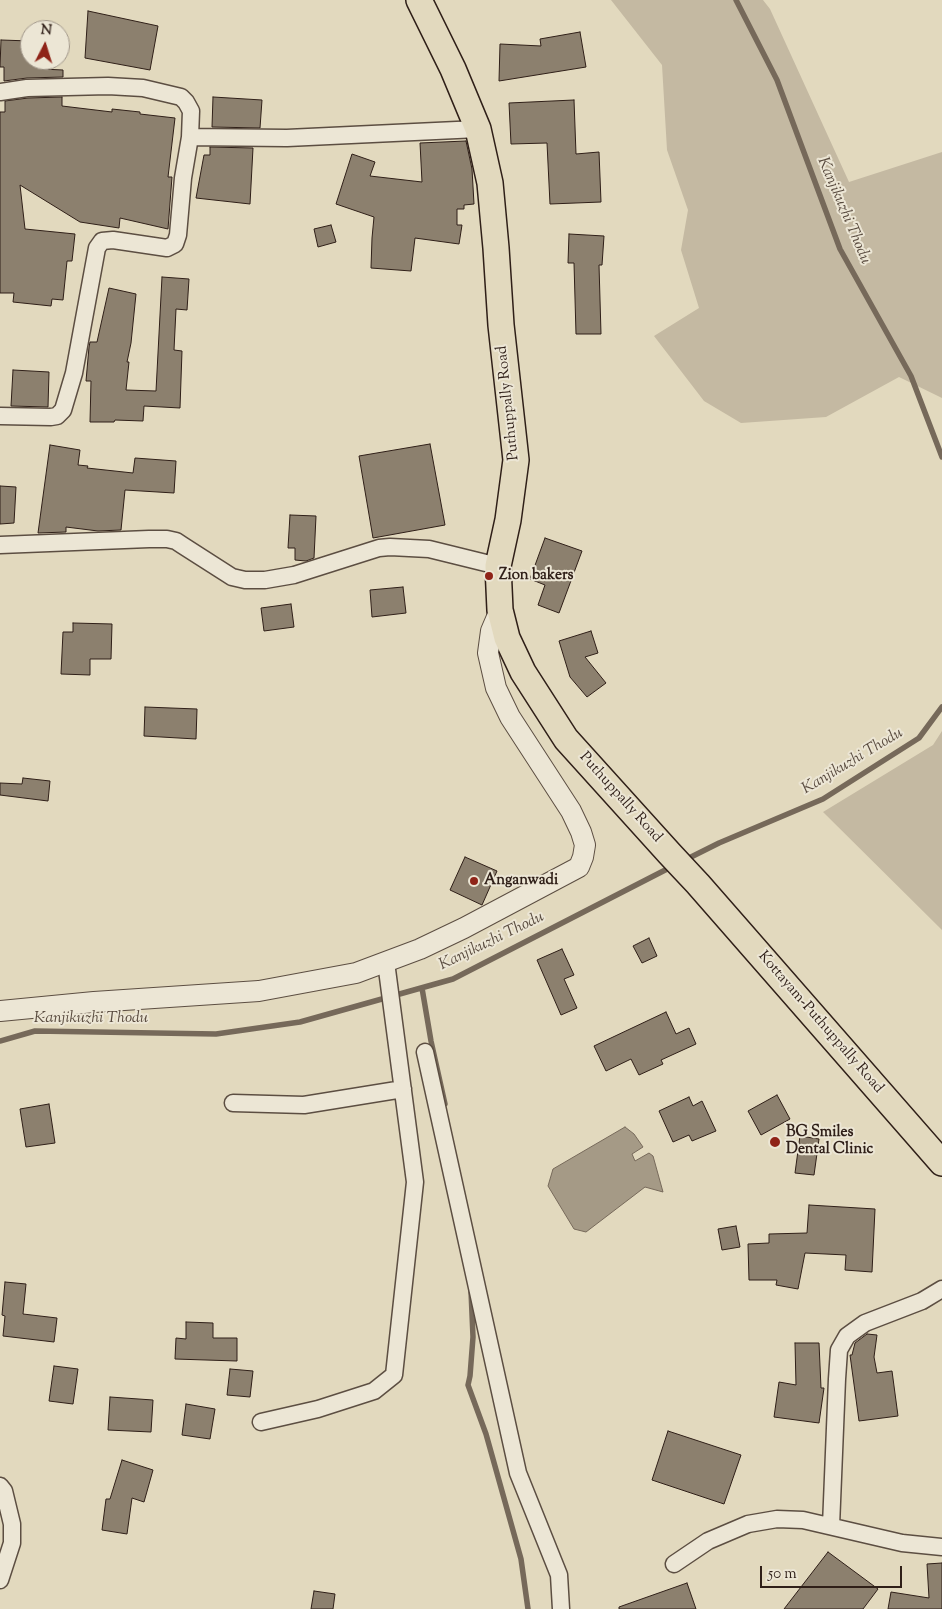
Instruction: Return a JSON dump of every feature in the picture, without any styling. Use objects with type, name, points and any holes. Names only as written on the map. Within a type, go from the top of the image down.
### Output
[{"type":"main road","name":"Puthuppally Road","points":[[419,0],[453,69],[478,129],[490,183],[501,326],[516,460],[508,520],[498,566],[500,610],[507,638],[523,672],[566,738],[698,884]]},
{"type":"main road","name":"Kottayam-Puthuppally Road","points":[[698,884],[942,1163]]},
{"type":"street","points":[[0,92],[26,88],[108,86],[143,88],[182,97],[191,111],[190,137],[178,235],[175,244],[167,248],[108,240],[102,241],[97,248],[74,373],[64,410],[51,418],[0,416]]},
{"type":"street","points":[[190,137],[287,138],[478,129]]},
{"type":"street","points":[[0,545],[149,538],[167,539],[182,544],[232,577],[245,580],[265,580],[294,574],[379,548],[390,547],[429,549],[498,566]]},
{"type":"street","points":[[0,1011],[259,991],[356,973],[420,949],[579,867],[585,845],[581,832],[571,811],[510,717],[496,688],[488,653],[491,631],[500,610]]},
{"type":"street","points":[[260,1422],[318,1409],[374,1391],[394,1375],[415,1182],[386,962]]},
{"type":"street","points":[[425,1052],[518,1473],[559,1575],[562,1609]]},
{"type":"street","points":[[233,1103],[304,1105],[403,1089]]},
{"type":"street","points":[[831,1526],[839,1350],[847,1336],[865,1323],[922,1300],[942,1289]]},
{"type":"street","points":[[0,1486],[4,1490],[12,1524],[12,1543],[0,1580]]},
{"type":"street","points":[[674,1564],[708,1541],[748,1524],[777,1519],[803,1520],[902,1543],[942,1547]]},
{"type":"shaded area","points":[[611,0],[763,0],[770,9],[849,182],[942,152],[942,398],[899,377],[826,417],[741,423],[704,401],[654,336],[699,308],[681,250],[688,210],[667,150],[662,65]]},
{"type":"shaded area","points":[[942,731],[942,930],[823,812],[933,745]]},
{"type":"shaded area","points":[[625,1127],[634,1134],[643,1147],[632,1154],[635,1161],[649,1153],[653,1156],[663,1192],[645,1187],[586,1232],[574,1229],[548,1186],[553,1169]]},
{"type":"building","points":[[88,11],[158,26],[150,70],[85,58]]},
{"type":"building","points":[[580,32],[586,67],[499,81],[500,44],[541,46],[540,39]]},
{"type":"building","points":[[1,40],[20,41],[20,70],[63,70],[63,77],[4,81],[4,67],[0,67]]},
{"type":"building","points":[[62,97],[62,106],[112,112],[112,109],[175,118],[168,177],[172,177],[168,229],[120,218],[119,228],[80,222],[20,185],[25,229],[75,234],[72,261],[67,261],[63,300],[52,299],[51,306],[13,302],[14,293],[0,293],[0,112],[5,112],[5,101]]},
{"type":"building","points":[[213,97],[262,100],[260,128],[212,127]]},
{"type":"building","points":[[574,100],[576,154],[599,152],[601,202],[550,204],[547,143],[511,144],[509,103]]},
{"type":"building","points":[[466,141],[472,169],[474,204],[464,205],[464,209],[457,209],[457,225],[462,225],[459,244],[415,238],[411,271],[371,268],[374,217],[336,204],[352,154],[375,162],[370,176],[422,182],[420,143]]},
{"type":"building","points":[[210,147],[253,148],[250,204],[196,198],[204,155],[210,155]]},
{"type":"building","points":[[331,225],[336,242],[318,247],[314,229]]},
{"type":"building","points":[[569,234],[604,236],[602,265],[599,265],[601,334],[576,334],[574,263],[568,263]]},
{"type":"building","points":[[162,277],[189,279],[187,310],[176,309],[174,350],[182,351],[180,408],[144,406],[143,421],[115,420],[114,422],[90,422],[91,381],[86,381],[89,347],[90,342],[97,342],[109,288],[136,294],[127,362],[129,362],[126,390],[156,391]]},
{"type":"building","points":[[13,370],[49,372],[48,407],[11,406]]},
{"type":"building","points":[[430,444],[445,525],[373,538],[359,456]]},
{"type":"building","points":[[50,445],[80,450],[78,465],[88,466],[87,468],[133,473],[135,458],[176,461],[174,493],[125,490],[121,530],[98,531],[66,527],[66,532],[38,533]]},
{"type":"building","points":[[0,486],[16,487],[14,523],[0,524]]},
{"type":"building","points":[[290,515],[316,516],[314,558],[306,561],[295,560],[295,548],[288,548]]},
{"type":"building","points":[[545,538],[582,551],[559,613],[538,605],[545,585],[530,579]]},
{"type":"building","points":[[403,587],[406,613],[372,617],[370,590]]},
{"type":"building","points":[[291,604],[294,627],[264,631],[261,608]]},
{"type":"building","points":[[73,623],[112,624],[111,659],[90,659],[90,675],[61,674],[63,632],[73,632]]},
{"type":"building","points":[[591,631],[598,653],[585,657],[606,683],[587,697],[570,677],[559,641]]},
{"type":"building","points":[[145,707],[197,709],[196,739],[144,736]]},
{"type":"building","points":[[23,778],[50,781],[48,801],[0,795],[0,783],[22,784]]},
{"type":"building","name":"Anganwadi","points":[[465,857],[497,871],[482,905],[450,890]]},
{"type":"building","points":[[649,938],[657,956],[642,963],[633,946]]},
{"type":"building","points":[[562,949],[574,975],[564,979],[577,1008],[561,1015],[537,960]]},
{"type":"building","points":[[666,1012],[676,1034],[689,1028],[696,1044],[661,1060],[663,1064],[639,1075],[631,1059],[606,1071],[594,1046]]},
{"type":"building","points":[[777,1095],[790,1119],[761,1135],[748,1111]]},
{"type":"building","points":[[689,1097],[693,1106],[702,1101],[716,1131],[692,1141],[689,1135],[673,1142],[659,1111]]},
{"type":"building","points":[[49,1104],[55,1143],[26,1147],[20,1109]]},
{"type":"building","points":[[800,1136],[819,1139],[814,1175],[795,1173]]},
{"type":"building","points":[[809,1205],[875,1209],[872,1272],[845,1270],[846,1255],[805,1253],[798,1289],[776,1285],[777,1280],[749,1280],[748,1244],[769,1243],[769,1234],[807,1233]]},
{"type":"building","points":[[736,1226],[740,1247],[722,1250],[718,1229]]},
{"type":"building","points":[[5,1282],[26,1284],[23,1314],[57,1318],[54,1342],[3,1336],[5,1316],[2,1315]]},
{"type":"building","points":[[186,1322],[213,1323],[213,1338],[237,1338],[237,1361],[175,1359],[176,1338],[186,1339]]},
{"type":"building","points":[[867,1334],[877,1335],[874,1357],[877,1373],[892,1371],[898,1416],[859,1421],[850,1355],[852,1355],[855,1343]]},
{"type":"building","points":[[795,1343],[819,1343],[821,1388],[824,1388],[819,1423],[774,1417],[779,1382],[796,1385]]},
{"type":"building","points":[[54,1366],[78,1369],[73,1404],[49,1401]]},
{"type":"building","points":[[230,1369],[253,1371],[250,1397],[227,1395]]},
{"type":"building","points":[[110,1397],[153,1400],[151,1432],[108,1430]]},
{"type":"building","points":[[186,1404],[215,1409],[210,1439],[182,1435]]},
{"type":"building","points":[[668,1431],[741,1455],[724,1504],[652,1480]]},
{"type":"building","points":[[122,1460],[153,1470],[144,1502],[132,1498],[127,1534],[102,1530],[106,1499],[110,1499]]},
{"type":"building","points":[[828,1552],[878,1589],[863,1609],[784,1609]]},
{"type":"building","points":[[942,1563],[942,1609],[888,1609],[891,1592],[929,1598],[927,1564]]},
{"type":"building","points":[[687,1583],[696,1609],[619,1609],[619,1607]]},
{"type":"building","points":[[314,1591],[335,1594],[333,1609],[311,1609]]},
{"type":"waterway","name":"Kanjikuzhi Thodu","points":[[736,0],[777,80],[840,249],[911,376],[942,457]]},
{"type":"waterway","name":"Kanjikuzhi Thodu","points":[[685,860],[719,843],[823,799],[919,738],[942,707]]},
{"type":"waterway","name":"Kanjikuzhi Thodu","points":[[0,1041],[35,1031],[216,1034],[300,1022],[453,979],[673,866]]},
{"type":"waterway","points":[[422,988],[445,1104]]},
{"type":"waterway","points":[[471,1291],[473,1337],[468,1385],[486,1434],[521,1559],[528,1609]]},
{"type":"place","name":"Zion bakers","points":[[489,576]]},
{"type":"place","name":"Anganwadi","points":[[474,881]]},
{"type":"place","name":"BG Smiles Dental Clinic","points":[[775,1142]]}]
